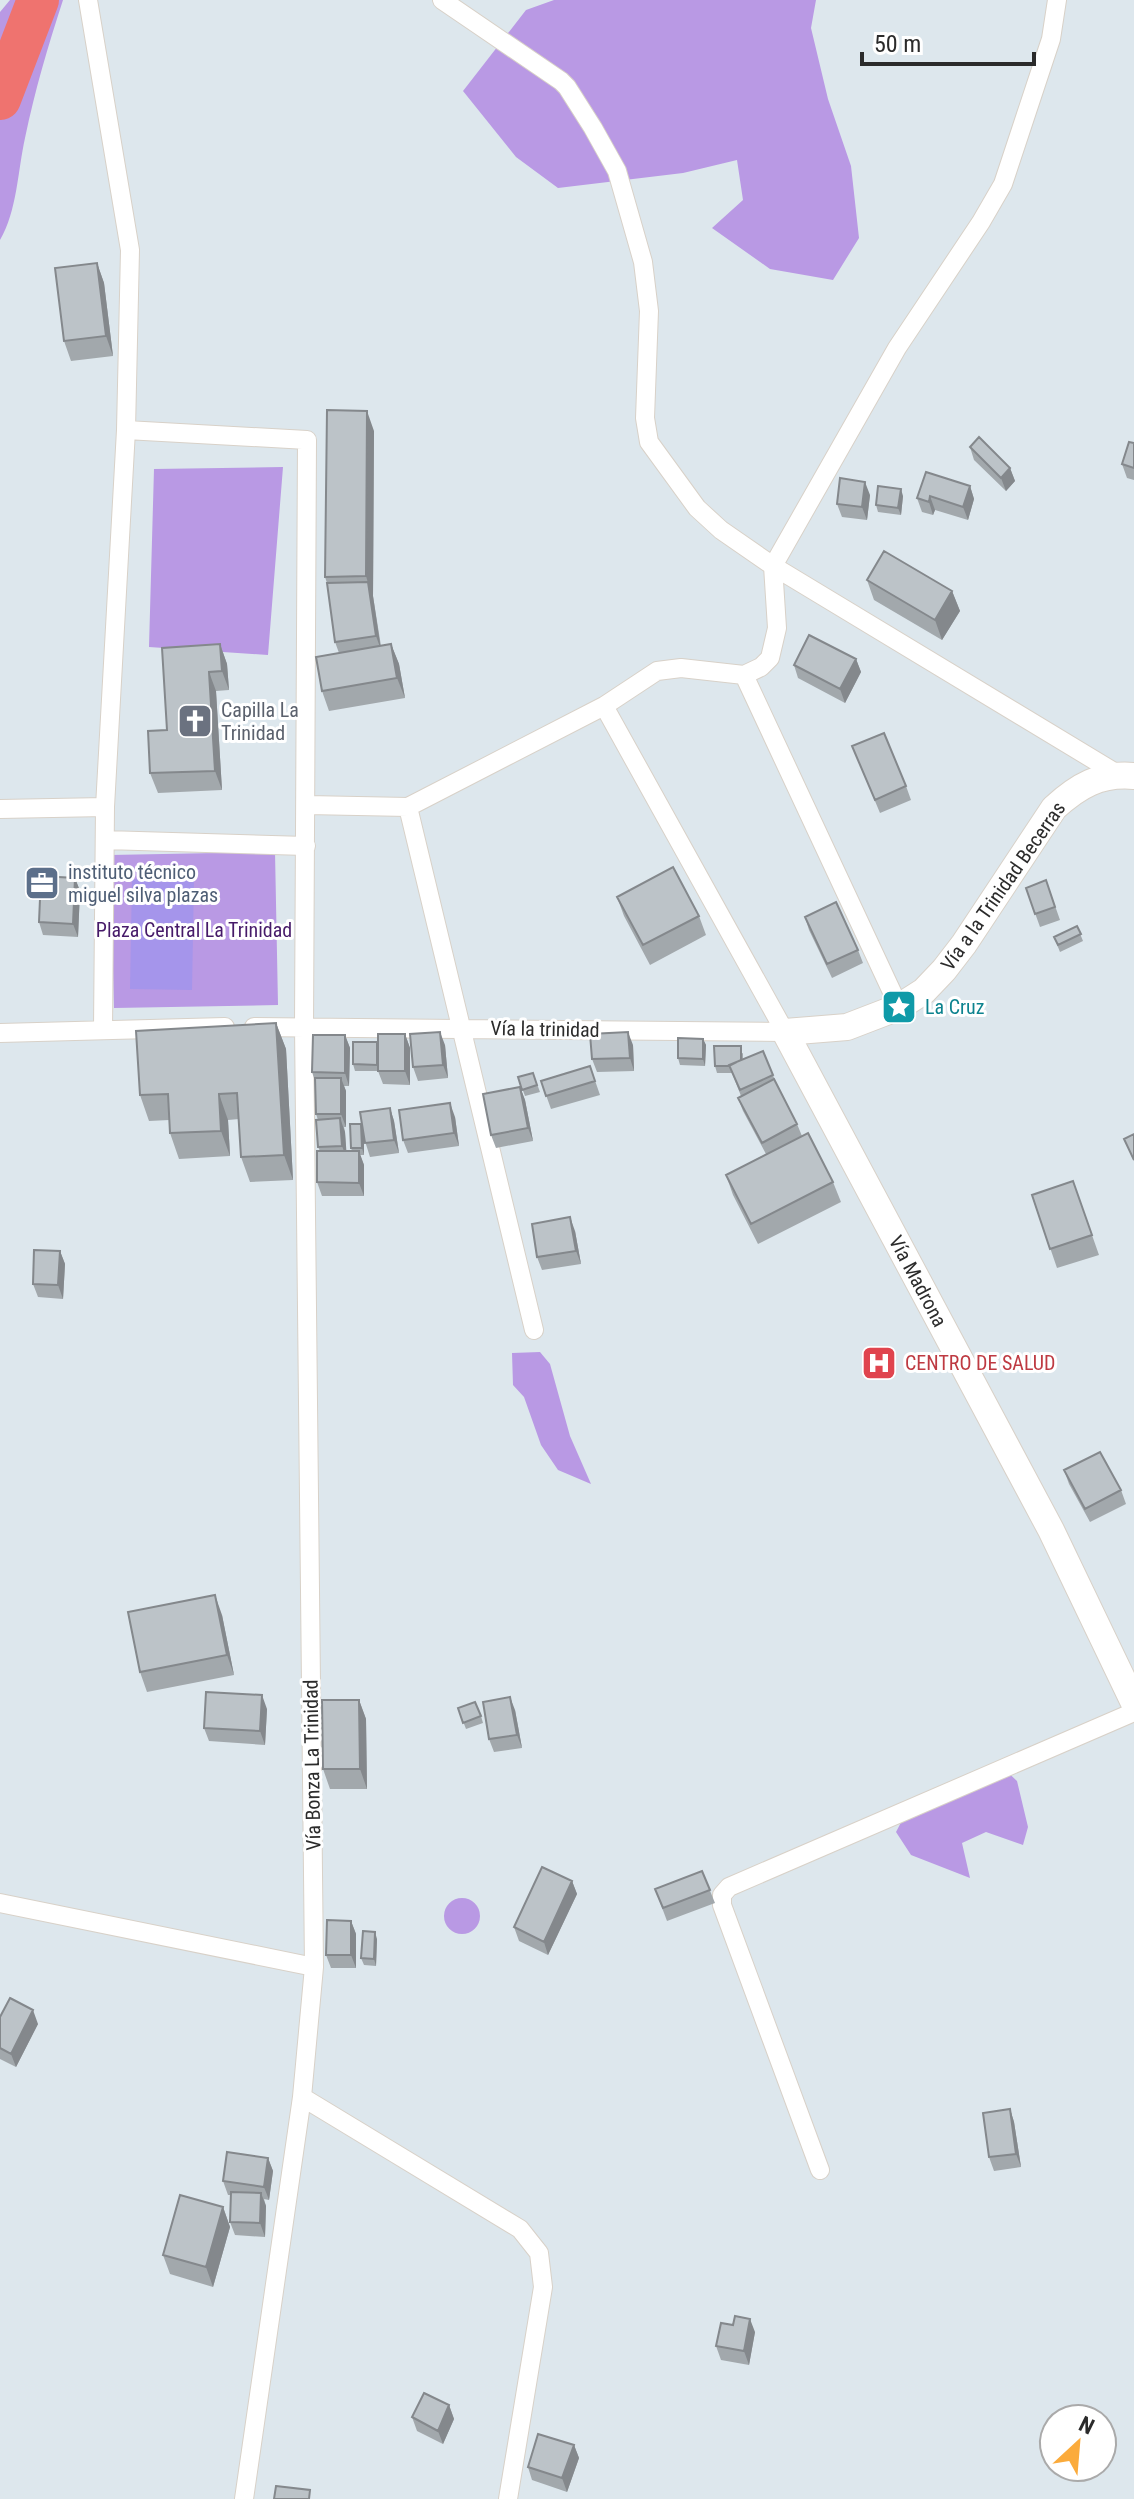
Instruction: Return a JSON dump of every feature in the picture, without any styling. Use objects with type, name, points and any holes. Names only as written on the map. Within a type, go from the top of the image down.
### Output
[{"type":"street","points":[[88,0],[130,250],[126,430],[105,807],[103,1029]]},
{"type":"street","points":[[442,0],[561,81],[617,171],[643,262],[649,311],[645,418],[649,442],[697,508],[721,530],[773,566],[1127,775]]},
{"type":"street","points":[[307,805],[408,807],[604,706],[657,671],[669,667],[744,675],[761,667],[770,658],[777,628],[773,566],[897,348],[999,193],[1051,39],[1057,0]]},
{"type":"street","name":"Vía Bonza La Trinidad","points":[[126,430],[307,440],[304,1026],[314,1967],[302,2097],[244,2499]]},
{"type":"street","points":[[744,675],[899,1007]]},
{"type":"street","points":[[604,706],[785,1032]]},
{"type":"street","name":"Vía a la Trinidad Becerras","points":[[785,1032],[847,1027],[899,1007],[924,991],[944,970],[1054,808],[1073,790],[1095,779],[1127,775]]},
{"type":"street","points":[[0,809],[105,807]]},
{"type":"street","points":[[408,807],[534,1330]]},
{"type":"street","points":[[105,840],[306,846]]},
{"type":"street","name":"Vía la trinidad","points":[[0,1033],[304,1026],[785,1032]]},
{"type":"street","name":"Vía Madrona","points":[[785,1032],[1051,1530],[1134,1703]]},
{"type":"street","points":[[820,2170],[722,1905],[722,1895],[729,1887],[1134,1712]]},
{"type":"street","points":[[0,1903],[314,1967]]},
{"type":"street","points":[[302,2097],[520,2229],[539,2253],[543,2287],[508,2499]]},
{"type":"green space","points":[[10,0],[63,0],[33,103],[14,204],[0,240],[0,12]]},
{"type":"green space","points":[[554,0],[816,0],[811,28],[828,99],[851,166],[859,238],[833,280],[770,269],[712,228],[743,200],[737,160],[683,173],[558,188],[516,157],[463,91],[526,10]]},
{"type":"green space","points":[[283,467],[268,655],[149,647],[154,469]]},
{"type":"green space","name":"Plaza Central La Trinidad","points":[[275,852],[278,1005],[114,1008],[110,855]]},
{"type":"green space","points":[[540,1352],[550,1364],[570,1436],[591,1484],[558,1470],[541,1445],[524,1397],[513,1385],[512,1353]]},
{"type":"green space","points":[[1001,1766],[1017,1781],[1028,1827],[1023,1845],[986,1832],[962,1843],[970,1878],[911,1855],[896,1832],[908,1809]]},
{"type":"green space","points":[[462,1898],[475,1903],[480,1916],[475,1929],[462,1934],[449,1929],[444,1916],[449,1903]]},
{"type":"shaded area","points":[[132,879],[194,880],[192,990],[130,989]]},
{"type":"building","points":[[97,263],[106,336],[64,341],[55,268]]},
{"type":"building","points":[[327,410],[367,411],[366,576],[325,577]]},
{"type":"building","points":[[979,437],[1010,468],[1001,478],[970,447]]},
{"type":"building","points":[[1129,442],[1134,443],[1134,468],[1122,464]]},
{"type":"building","points":[[926,472],[970,486],[963,507],[930,496],[929,502],[917,498]]},
{"type":"building","points":[[840,478],[865,482],[862,507],[837,504]]},
{"type":"building","points":[[878,486],[901,489],[898,508],[876,505]]},
{"type":"building","points":[[884,551],[952,591],[935,620],[867,580]]},
{"type":"building","points":[[368,582],[376,636],[335,642],[327,583]]},
{"type":"building","points":[[809,635],[856,659],[840,689],[794,665]]},
{"type":"building","name":"Capilla La Trinidad","points":[[220,644],[222,671],[209,672],[215,771],[150,773],[148,731],[167,730],[162,648]]},
{"type":"building","points":[[391,644],[397,678],[322,691],[316,657]]},
{"type":"building","points":[[884,733],[906,786],[875,800],[852,746]]},
{"type":"building","points":[[673,867],[699,916],[643,945],[617,897]]},
{"type":"building","points":[[41,876],[75,878],[73,924],[39,922]]},
{"type":"building","points":[[1046,880],[1055,907],[1035,914],[1026,888]]},
{"type":"building","points":[[836,902],[858,950],[827,964],[805,917]]},
{"type":"building","points":[[1077,926],[1081,934],[1058,945],[1054,937]]},
{"type":"building","points":[[276,1023],[284,1155],[241,1157],[237,1093],[219,1094],[221,1131],[170,1133],[168,1094],[140,1095],[136,1031]]},
{"type":"building","points":[[440,1032],[443,1065],[413,1067],[410,1034]]},
{"type":"building","points":[[628,1032],[630,1058],[592,1059],[590,1034]]},
{"type":"building","points":[[378,1034],[405,1034],[405,1071],[378,1071]]},
{"type":"building","points":[[313,1035],[345,1035],[345,1073],[312,1072]]},
{"type":"building","points":[[678,1038],[703,1039],[703,1059],[678,1058]]},
{"type":"building","points":[[353,1042],[377,1042],[377,1065],[353,1064]]},
{"type":"building","points":[[714,1046],[741,1046],[741,1060],[729,1066],[715,1066]]},
{"type":"building","points":[[763,1051],[773,1075],[740,1090],[729,1065]]},
{"type":"building","points":[[590,1066],[595,1081],[546,1096],[541,1081]]},
{"type":"building","points":[[533,1073],[537,1085],[522,1090],[518,1077]]},
{"type":"building","points":[[315,1078],[341,1078],[341,1114],[316,1114]]},
{"type":"building","points":[[774,1079],[797,1124],[762,1143],[738,1098]]},
{"type":"building","points":[[520,1087],[528,1128],[491,1135],[483,1094]]},
{"type":"building","points":[[450,1103],[454,1133],[403,1140],[399,1110]]},
{"type":"building","points":[[390,1108],[394,1140],[365,1143],[360,1112]]},
{"type":"building","points":[[340,1118],[342,1146],[318,1147],[316,1120]]},
{"type":"building","points":[[350,1124],[361,1124],[362,1148],[351,1148]]},
{"type":"building","points":[[808,1133],[833,1182],[751,1224],[726,1175]]},
{"type":"building","points":[[1134,1134],[1134,1160],[1124,1139]]},
{"type":"building","points":[[317,1151],[359,1151],[359,1183],[317,1182]]},
{"type":"building","points":[[1073,1181],[1092,1235],[1050,1249],[1032,1195]]},
{"type":"building","points":[[570,1217],[576,1251],[537,1257],[532,1224]]},
{"type":"building","points":[[34,1250],[60,1251],[58,1285],[33,1284]]},
{"type":"building","points":[[1100,1452],[1121,1490],[1085,1509],[1064,1470]]},
{"type":"building","points":[[215,1595],[227,1655],[140,1672],[128,1612]]},
{"type":"building","points":[[206,1692],[262,1695],[260,1731],[204,1728]]},
{"type":"building","points":[[510,1697],[517,1735],[489,1739],[483,1702]]},
{"type":"building","points":[[322,1700],[359,1700],[360,1769],[323,1769]]},
{"type":"building","points":[[475,1702],[481,1716],[463,1723],[458,1708]]},
{"type":"building","points":[[542,1867],[572,1881],[544,1942],[514,1927]]},
{"type":"building","points":[[702,1871],[710,1890],[663,1908],[655,1889]]},
{"type":"building","points":[[327,1920],[351,1921],[351,1955],[326,1955]]},
{"type":"building","points":[[363,1931],[375,1932],[374,1959],[361,1958]]},
{"type":"building","points":[[10,1998],[33,2010],[11,2054],[0,2048],[0,2017]]},
{"type":"building","points":[[1010,2109],[1016,2154],[989,2157],[983,2113]]},
{"type":"building","points":[[227,2152],[268,2158],[264,2187],[223,2181]]},
{"type":"building","points":[[231,2192],[261,2193],[260,2223],[230,2222]]},
{"type":"building","points":[[180,2195],[223,2207],[206,2267],[163,2255]]},
{"type":"building","points":[[735,2316],[750,2319],[744,2351],[716,2346],[721,2323],[733,2325]]},
{"type":"building","points":[[424,2393],[449,2405],[438,2431],[412,2417]]},
{"type":"building","points":[[538,2434],[574,2445],[562,2478],[528,2467]]},
{"type":"building","points":[[276,2486],[310,2490],[309,2499],[274,2499]]},
{"type":"waterway","points":[[0,99],[38,0]]},
{"type":"place","name":"Capilla La Trinidad","points":[[195,721]]},
{"type":"place","name":"instituto técnico miguel silva plazas","points":[[42,883]]},
{"type":"place","name":"La Cruz","points":[[899,1007]]},
{"type":"place","name":"CENTRO DE SALUD","points":[[879,1363]]}]
